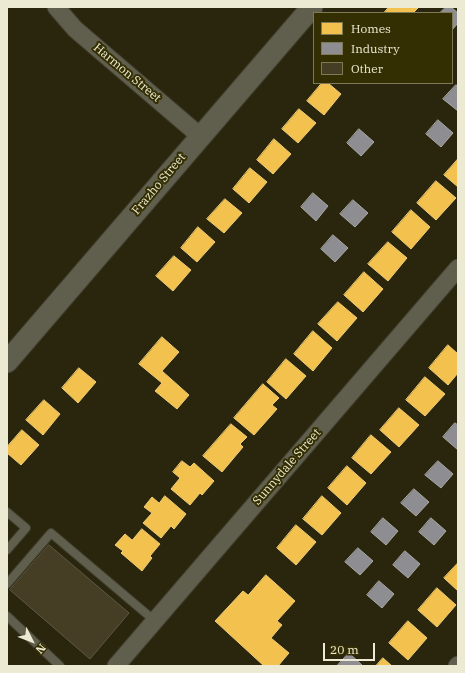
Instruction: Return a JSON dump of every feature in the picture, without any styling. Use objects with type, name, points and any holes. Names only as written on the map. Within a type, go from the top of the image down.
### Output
[{"type":"street","name":"Harmon Street","points":[[56,7],[75,29],[200,136]]},
{"type":"street","name":"Frazho Street","points":[[7,362],[312,7]]},
{"type":"street","name":"Sunnydale Street","points":[[116,666],[458,268]]},
{"type":"lane","points":[[7,512],[26,528],[7,550]]},
{"type":"lane","points":[[7,584],[51,533],[155,621]]},
{"type":"lane","points":[[7,616],[60,666]]},
{"type":"building: Homes","points":[[389,7],[418,8],[414,12],[385,12]]},
{"type":"building: Homes","points":[[321,84],[329,84],[341,94],[324,115],[307,101]]},
{"type":"building: Homes","points":[[299,109],[316,123],[298,143],[282,129]]},
{"type":"building: Homes","points":[[274,139],[291,154],[273,174],[257,160]]},
{"type":"building: Homes","points":[[458,159],[458,187],[444,175]]},
{"type":"building: Homes","points":[[250,168],[267,182],[249,203],[233,189]]},
{"type":"building: Homes","points":[[436,181],[456,198],[436,220],[417,203]]},
{"type":"building: Homes","points":[[225,199],[242,213],[224,233],[207,219]]},
{"type":"building: Homes","points":[[411,210],[430,227],[411,249],[392,232]]},
{"type":"building: Homes","points":[[198,227],[215,242],[197,262],[181,248]]},
{"type":"building: Homes","points":[[388,242],[407,258],[388,281],[368,264]]},
{"type":"building: Homes","points":[[174,256],[191,270],[173,291],[156,276]]},
{"type":"building: Homes","points":[[364,272],[383,289],[363,312],[344,295]]},
{"type":"building: Homes","points":[[338,302],[357,318],[337,341],[318,324]]},
{"type":"building: Homes","points":[[313,331],[332,348],[313,371],[294,354]]},
{"type":"building: Homes","points":[[162,337],[179,352],[162,371],[189,395],[177,409],[155,391],[162,383],[139,364]]},
{"type":"building: Homes","points":[[448,345],[458,354],[458,373],[448,385],[429,368]]},
{"type":"building: Homes","points":[[286,359],[306,376],[286,399],[267,382]]},
{"type":"building: Homes","points":[[79,368],[96,382],[78,403],[62,388]]},
{"type":"building: Homes","points":[[425,377],[445,394],[425,416],[406,400]]},
{"type":"building: Homes","points":[[263,384],[279,398],[272,405],[277,409],[254,435],[234,418]]},
{"type":"building: Homes","points":[[44,400],[60,414],[43,435],[26,420]]},
{"type":"building: Homes","points":[[399,408],[419,425],[399,447],[380,430]]},
{"type":"building: Homes","points":[[231,424],[247,437],[240,444],[243,447],[222,472],[203,456]]},
{"type":"building: Homes","points":[[22,430],[39,445],[21,465],[7,453],[7,447]]},
{"type":"building: Homes","points":[[371,435],[391,452],[371,474],[352,458]]},
{"type":"building: Homes","points":[[182,461],[190,467],[194,463],[214,481],[202,495],[200,493],[190,505],[171,489],[180,478],[173,472]]},
{"type":"building: Homes","points":[[347,466],[366,483],[347,505],[328,488]]},
{"type":"building: Homes","points":[[165,496],[186,514],[174,529],[171,526],[161,538],[143,523],[152,513],[144,507],[152,497],[159,503]]},
{"type":"building: Homes","points":[[322,496],[341,513],[322,535],[303,519]]},
{"type":"building: Homes","points":[[296,525],[316,542],[296,565],[277,548]]},
{"type":"building: Homes","points":[[142,529],[160,544],[150,556],[152,558],[142,571],[121,553],[123,551],[115,545],[125,534],[132,540]]},
{"type":"building: Homes","points":[[458,563],[458,591],[444,578]]},
{"type":"building: Homes","points":[[266,575],[295,601],[277,621],[282,625],[271,638],[289,653],[278,666],[264,666],[215,621],[243,591],[248,595]]},
{"type":"building: Homes","points":[[437,588],[456,605],[437,627],[418,610]]},
{"type":"building: Homes","points":[[408,621],[427,638],[408,660],[389,643]]},
{"type":"building: Homes","points":[[383,658],[392,666],[376,666]]},
{"type":"building: Industry","points":[[446,7],[451,7],[458,13],[458,23],[453,29],[453,12],[441,12]]},
{"type":"building: Industry","points":[[456,85],[458,86],[458,111],[443,99]]},
{"type":"building: Industry","points":[[438,120],[453,133],[441,147],[426,134]]},
{"type":"building: Industry","points":[[359,129],[374,142],[361,156],[347,143]]},
{"type":"building: Industry","points":[[313,193],[328,206],[316,221],[301,207]]},
{"type":"building: Industry","points":[[353,200],[368,213],[355,227],[340,214]]},
{"type":"building: Industry","points":[[333,235],[348,248],[335,262],[321,249]]},
{"type":"building: Industry","points":[[455,423],[458,425],[458,450],[443,437]]},
{"type":"building: Industry","points":[[438,461],[453,474],[441,488],[425,475]]},
{"type":"building: Industry","points":[[414,489],[429,502],[416,516],[401,503]]},
{"type":"building: Industry","points":[[383,518],[398,531],[386,545],[371,532]]},
{"type":"building: Industry","points":[[431,518],[446,531],[434,545],[419,532]]},
{"type":"building: Industry","points":[[358,548],[373,561],[360,575],[345,562]]},
{"type":"building: Industry","points":[[405,551],[420,564],[408,578],[393,565]]},
{"type":"building: Industry","points":[[379,581],[394,594],[382,608],[367,595]]},
{"type":"building: Industry","points":[[349,653],[363,666],[337,666]]},
{"type":"building: Other","points":[[49,545],[129,613],[90,659],[10,590]]}]
